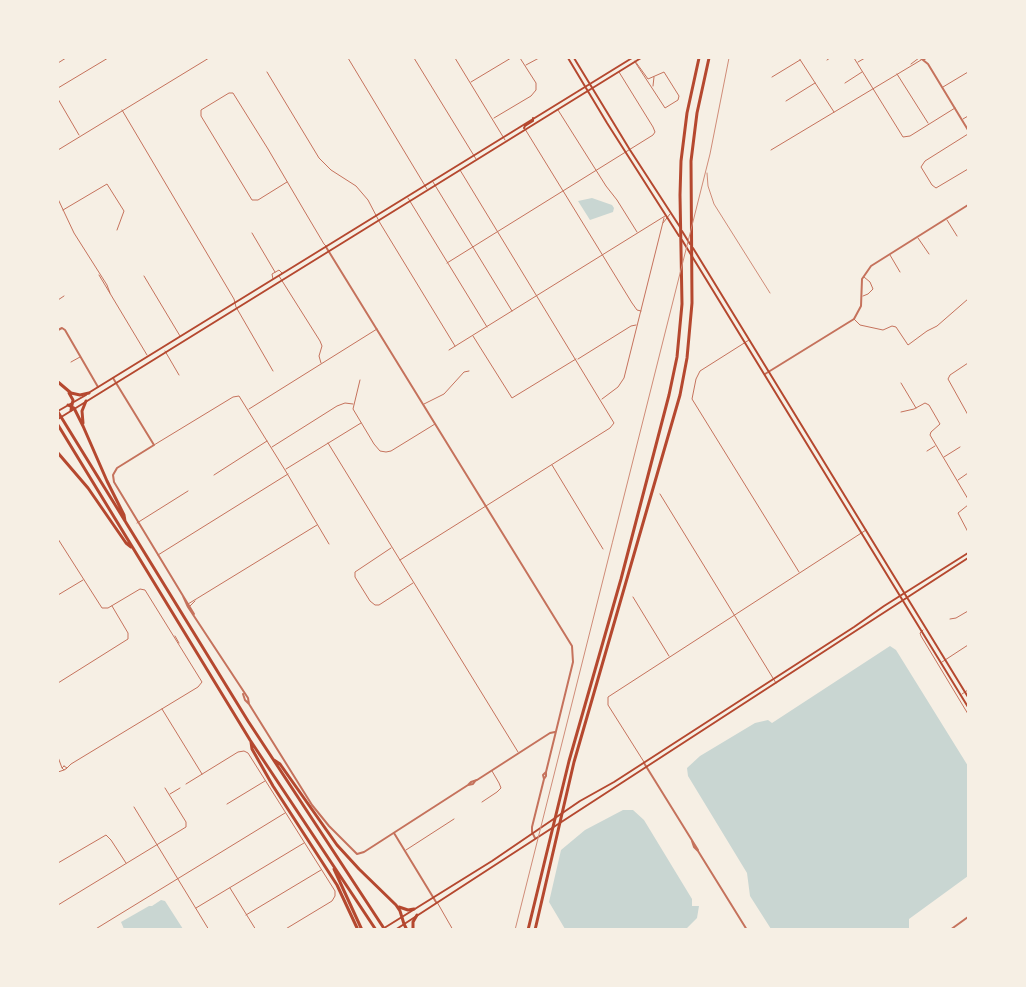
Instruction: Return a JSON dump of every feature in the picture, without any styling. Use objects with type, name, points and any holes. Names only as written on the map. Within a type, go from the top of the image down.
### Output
[{"type":"highway","points":[[528,930],[569,760],[621,578],[669,395],[677,357],[682,304],[680,195],[684,132],[699,58]]},
{"type":"highway","points":[[535,930],[574,762],[680,395],[688,358],[692,303],[691,161],[694,132],[709,58]]},
{"type":"highway","points":[[58,382],[67,390],[76,394],[89,392]]},
{"type":"highway","points":[[67,390],[73,402],[72,408],[83,426],[106,481],[124,515],[126,524]]},
{"type":"highway","points":[[83,426],[81,413],[86,401]]},
{"type":"highway","points":[[58,412],[272,758],[385,930]]},
{"type":"highway","points":[[58,425],[250,740],[375,928]]},
{"type":"highway","points":[[58,453],[88,488],[133,549]]},
{"type":"highway","points":[[250,740],[252,749],[266,773],[334,879],[357,928]]},
{"type":"highway","points":[[272,758],[280,764],[321,824],[359,869],[396,905],[404,909],[414,909]]},
{"type":"highway","points":[[332,864],[362,930]]},
{"type":"highway","points":[[396,905],[407,930]]},
{"type":"highway","points":[[412,930],[417,915]]},
{"type":"main road","points":[[568,58],[746,342],[968,706]]},
{"type":"main road","points":[[574,58],[827,465],[968,697]]},
{"type":"main road","points":[[73,402],[632,58]]},
{"type":"main road","points":[[58,412],[86,401],[641,58]]},
{"type":"main road","points":[[624,62],[627,67]]},
{"type":"main road","points":[[525,129],[524,127],[533,121],[533,118]]},
{"type":"main road","points":[[648,186],[649,179]]},
{"type":"main road","points":[[666,216],[670,212]]},
{"type":"main road","points":[[706,278],[710,276]]},
{"type":"main road","points":[[148,356],[150,360]]},
{"type":"main road","points":[[770,383],[775,381]]},
{"type":"main road","points":[[98,387],[101,391]]},
{"type":"main road","points":[[58,419],[72,408]]},
{"type":"main road","points":[[788,412],[792,410]]},
{"type":"main road","points":[[810,448],[814,445]]},
{"type":"main road","points":[[823,468],[827,465]]},
{"type":"main road","points":[[829,478],[833,475]]},
{"type":"main road","points":[[842,499],[846,497]]},
{"type":"main road","points":[[381,930],[492,861],[532,832],[774,679],[905,592],[968,553]]},
{"type":"main road","points":[[395,930],[968,558]]},
{"type":"main road","points":[[923,630],[930,633]]},
{"type":"main road","points":[[827,644],[829,648]]},
{"type":"main road","points":[[705,723],[707,727]]},
{"type":"street","points":[[58,63],[66,58]]},
{"type":"street","points":[[58,88],[108,58]]},
{"type":"street","points":[[58,150],[209,58]]},
{"type":"street","points":[[348,58],[427,189]]},
{"type":"street","points":[[414,58],[476,159]]},
{"type":"street","points":[[455,58],[506,141]]},
{"type":"street","points":[[470,82],[511,58]]},
{"type":"street","points":[[493,119],[531,96],[537,89],[536,83],[520,58]]},
{"type":"street","points":[[526,65],[539,58]]},
{"type":"street","points":[[854,58],[899,133],[904,137],[910,136],[955,108]]},
{"type":"street","points":[[857,63],[865,58]]},
{"type":"street","points":[[771,150],[923,58],[968,130]]},
{"type":"street","points":[[772,77],[800,59],[834,112]]},
{"type":"street","points":[[635,61],[649,79],[664,72],[679,99],[665,108],[635,61]]},
{"type":"street","points":[[267,72],[318,156],[329,168],[360,190],[368,200],[378,220],[455,346]]},
{"type":"street","points":[[447,263],[655,133],[619,72]]},
{"type":"street","points":[[845,83],[863,72]]},
{"type":"street","points":[[942,88],[968,72]]},
{"type":"street","points":[[897,73],[929,124]]},
{"type":"street","points":[[652,87],[654,76]]},
{"type":"street","points":[[786,101],[815,82]]},
{"type":"street","points":[[287,182],[259,200],[254,201],[246,192],[200,112],[203,108],[231,93],[234,94],[287,182],[326,247],[570,642],[574,651],[573,664],[532,827],[535,838]]},
{"type":"street","points":[[58,99],[80,136]]},
{"type":"street","points":[[558,109],[638,233]]},
{"type":"street","points":[[122,110],[236,302],[236,307],[273,371]]},
{"type":"street","points":[[962,120],[968,116]]},
{"type":"street","points":[[525,129],[633,305],[637,310],[641,311]]},
{"type":"street","points":[[968,134],[925,161],[921,166],[932,185],[936,188],[968,169]]},
{"type":"street","points":[[400,560],[614,424],[613,419],[577,359],[459,169]]},
{"type":"street","points":[[432,181],[512,312]]},
{"type":"street","points":[[63,210],[107,184],[124,210],[117,230]]},
{"type":"street","points":[[407,197],[487,327]]},
{"type":"street","points":[[58,199],[99,275],[148,356]]},
{"type":"street","points":[[765,374],[854,319],[860,310],[863,276],[871,266],[968,205]]},
{"type":"street","points":[[449,350],[666,216]]},
{"type":"street","points":[[601,399],[616,389],[622,382],[666,216]]},
{"type":"street","points":[[663,223],[666,216]]},
{"type":"street","points":[[946,219],[957,236]]},
{"type":"street","points":[[657,221],[663,223],[670,221]]},
{"type":"street","points":[[252,233],[275,272]]},
{"type":"street","points":[[918,236],[928,254]]},
{"type":"street","points":[[889,254],[900,272]]},
{"type":"street","points":[[273,279],[271,275],[275,272],[279,270],[283,273]]},
{"type":"street","points":[[144,276],[180,336]]},
{"type":"street","points":[[279,276],[322,346],[318,356],[322,363]]},
{"type":"street","points":[[862,296],[868,294],[873,289],[870,282],[863,276]]},
{"type":"street","points":[[58,300],[64,296]]},
{"type":"street","points":[[854,319],[860,325],[882,330],[892,326],[895,327],[908,345],[937,326],[968,299]]},
{"type":"street","points":[[473,336],[512,398],[631,326],[637,325]]},
{"type":"street","points":[[58,330],[62,328],[98,387]]},
{"type":"street","points":[[248,409],[377,329]]},
{"type":"street","points":[[749,340],[700,372],[692,396],[799,573]]},
{"type":"street","points":[[165,352],[179,375]]},
{"type":"street","points":[[71,362],[80,357]]},
{"type":"street","points":[[968,363],[948,378],[950,385],[968,415]]},
{"type":"street","points":[[424,404],[444,394],[464,372],[469,370]]},
{"type":"street","points":[[113,378],[154,445]]},
{"type":"street","points":[[360,380],[353,409],[380,451],[393,450],[436,423]]},
{"type":"street","points":[[901,383],[916,408]]},
{"type":"street","points":[[329,544],[272,447],[238,396],[154,445],[114,472],[113,478],[116,487],[245,700],[250,704],[315,809],[357,854],[394,833],[468,785],[473,784],[491,770],[552,732],[556,732]]},
{"type":"street","points":[[272,447],[339,405],[345,403],[354,404]]},
{"type":"street","points":[[901,412],[927,403],[940,425],[929,434],[968,499]]},
{"type":"street","points":[[286,470],[361,423]]},
{"type":"street","points":[[214,475],[267,441]]},
{"type":"street","points":[[328,443],[518,753]]},
{"type":"street","points":[[927,451],[936,446]]},
{"type":"street","points":[[943,457],[960,447]]},
{"type":"street","points":[[552,465],[604,549]]},
{"type":"street","points":[[957,480],[968,473]]},
{"type":"street","points":[[157,555],[288,474]]},
{"type":"street","points":[[137,522],[188,491]]},
{"type":"street","points":[[660,494],[776,682]]},
{"type":"street","points":[[968,505],[958,512],[968,532]]},
{"type":"street","points":[[188,605],[317,524]]},
{"type":"street","points":[[747,930],[609,706],[607,699],[610,695],[866,530]]},
{"type":"street","points":[[58,539],[98,605],[103,609],[112,606],[142,588],[147,591],[201,680],[201,684],[66,769]]},
{"type":"street","points":[[392,548],[355,572],[356,578],[370,602],[378,605],[414,583]]},
{"type":"street","points":[[58,594],[83,580]]},
{"type":"street","points":[[633,597],[670,656]]},
{"type":"street","points":[[58,683],[126,642],[129,637],[128,633],[112,606]]},
{"type":"street","points":[[950,619],[956,618],[968,611]]},
{"type":"street","points":[[923,630],[920,633],[921,636],[968,714]]},
{"type":"street","points":[[941,662],[968,645]]},
{"type":"street","points":[[961,694],[968,690]]},
{"type":"street","points":[[162,709],[202,774]]},
{"type":"street","points":[[186,784],[238,752],[244,751],[248,754],[334,888],[335,896],[330,902],[284,930]]},
{"type":"street","points":[[58,757],[63,768],[66,769]]},
{"type":"street","points":[[60,762],[66,769]]},
{"type":"street","points":[[58,772],[65,766],[72,764]]},
{"type":"street","points":[[482,802],[500,788],[500,784],[491,770]]},
{"type":"street","points":[[227,804],[265,780]]},
{"type":"street","points":[[58,905],[185,828],[187,825],[165,788]]},
{"type":"street","points":[[169,794],[180,788]]},
{"type":"street","points":[[134,807],[208,930]]},
{"type":"street","points":[[94,930],[286,813]]},
{"type":"street","points":[[405,850],[454,819]]},
{"type":"street","points":[[394,833],[453,930]]},
{"type":"street","points":[[58,863],[106,835],[126,864]]},
{"type":"street","points":[[196,909],[305,842]]},
{"type":"street","points":[[246,915],[322,869]]},
{"type":"street","points":[[230,888],[256,930]]},
{"type":"street","points":[[950,930],[968,917]]},
{"type":"shaded area","points":[[592,198],[612,205],[614,208],[613,212],[590,220],[578,201]]},
{"type":"shaded area","points":[[890,646],[896,650],[968,766],[968,876],[909,919],[909,929],[771,929],[750,896],[747,873],[688,776],[687,768],[700,756],[755,723],[768,720],[772,723]]},
{"type":"shaded area","points":[[623,810],[633,810],[644,820],[692,899],[692,906],[699,906],[697,918],[686,929],[565,929],[549,902],[561,850],[585,830]]},
{"type":"shaded area","points":[[161,900],[165,901],[183,929],[124,929],[121,922]]},
{"type":"railway","points":[[515,930],[710,154],[729,58]]},
{"type":"railway","points":[[707,173],[708,186],[714,204],[770,293]]}]
